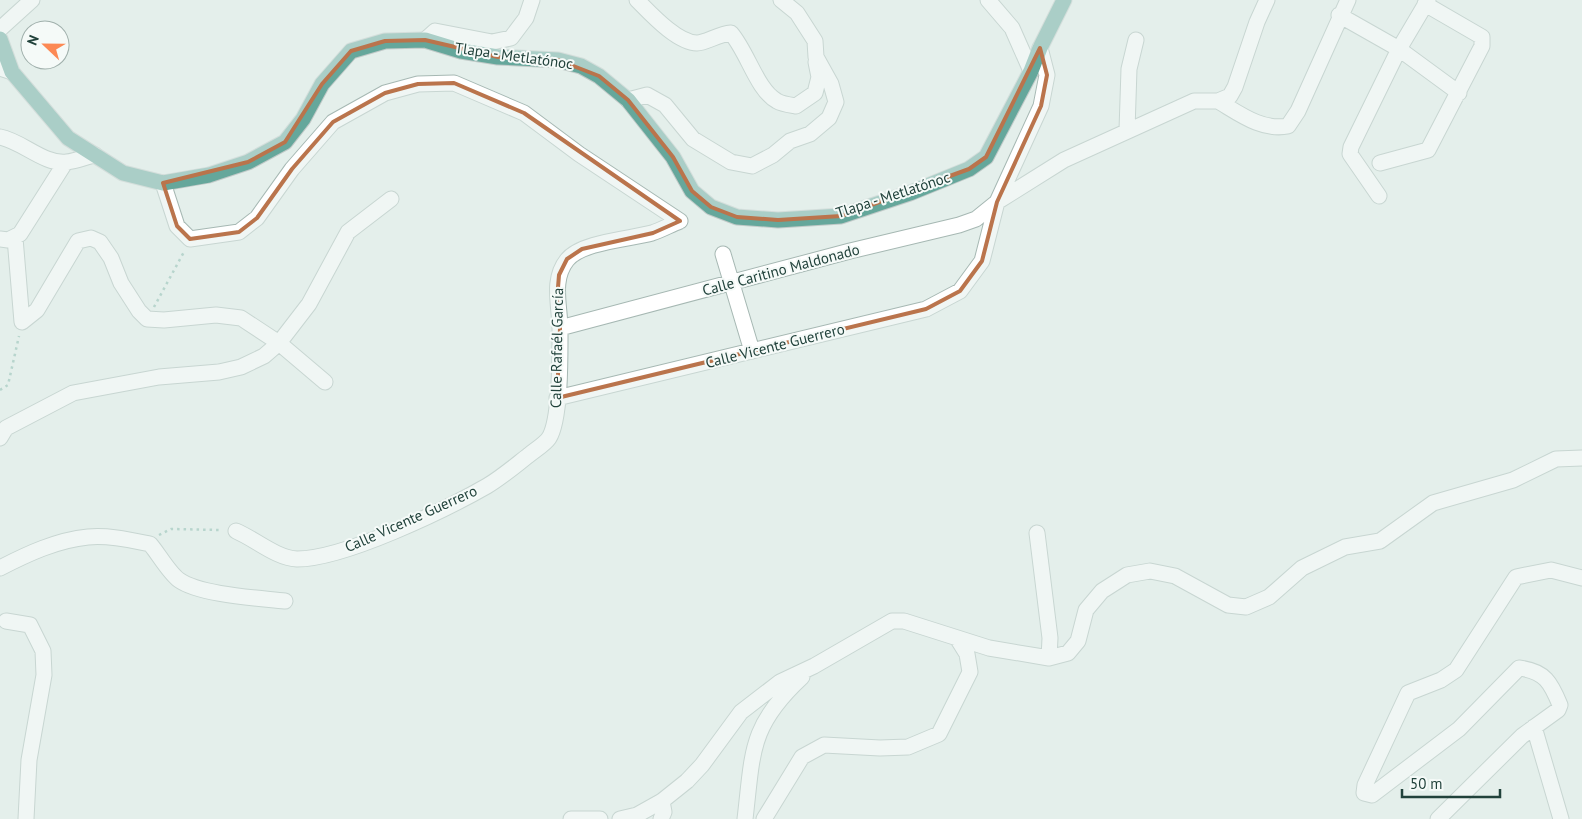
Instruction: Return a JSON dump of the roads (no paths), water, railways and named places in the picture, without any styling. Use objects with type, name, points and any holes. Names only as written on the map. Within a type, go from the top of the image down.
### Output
[{"type":"main road","name":"Tlapa - Metlatónoc","points":[[0,39],[4,68],[68,138],[124,173],[162,183],[209,175],[248,162],[285,142],[303,119],[322,84],[351,50],[385,41],[425,40],[461,51],[498,57],[558,60],[581,66],[599,76],[628,100],[673,157],[692,191],[711,207],[737,217],[778,220],[841,216],[910,193],[969,169],[986,157],[1031,72],[1040,48],[1064,0]]},
{"type":"street","points":[[0,29],[32,0]]},
{"type":"street","points":[[425,40],[435,31],[492,42],[511,38],[526,18],[532,0]]},
{"type":"street","points":[[637,0],[681,38],[697,43],[718,34],[730,34],[742,46],[761,87],[778,101],[796,106],[815,92],[819,77],[815,41],[796,12],[781,0]]},
{"type":"street","points":[[988,0],[1012,28],[1031,72]]},
{"type":"street","points":[[1218,102],[1230,96],[1235,88],[1257,22],[1268,0]]},
{"type":"street","points":[[1218,102],[1261,125],[1275,128],[1288,126],[1298,110],[1339,15],[1348,0]]},
{"type":"street","points":[[1379,196],[1350,154],[1351,147],[1399,49],[1427,2],[1482,37],[1482,46],[1428,150],[1380,163]]},
{"type":"street","points":[[1339,15],[1399,49],[1459,93]]},
{"type":"street","points":[[1127,130],[1128,69],[1136,40]]},
{"type":"street","points":[[997,202],[1041,106],[1047,75],[1040,48]]},
{"type":"street","points":[[628,100],[647,95],[665,105],[693,139],[731,162],[752,166],[773,155],[790,141],[810,134],[829,118],[836,102],[831,84],[816,57]]},
{"type":"street","name":"Calle Rafaél García","points":[[162,183],[178,226],[190,239],[239,232],[257,218],[292,169],[332,122],[350,110],[385,93],[418,84],[454,83],[524,113],[579,154],[680,221],[653,233],[582,249],[567,259],[559,275],[557,300],[560,328],[557,398],[555,421],[549,438]]},
{"type":"street","name":"Calle Caritino Maldonado","points":[[560,328],[733,284],[850,251],[959,225],[976,219],[997,202],[1064,160],[1127,130],[1194,102],[1218,102]]},
{"type":"street","points":[[0,137],[20,144],[48,159],[65,163],[94,155]]},
{"type":"street","points":[[65,163],[20,234],[7,238],[22,322],[37,310],[78,241],[91,238],[100,242],[111,258],[121,283],[139,312],[147,319],[186,319],[216,315],[241,318],[279,343],[325,382]]},
{"type":"street","points":[[2,427],[73,393],[159,378],[226,371],[241,367],[264,356],[279,343],[309,304],[348,232],[391,199]]},
{"type":"street","name":"Calle Vicente Guerrero","points":[[557,398],[926,309],[960,291],[982,260],[997,202]]},
{"type":"street","points":[[723,254],[752,351]]},
{"type":"street","name":"Calle Vicente Guerrero","points":[[236,531],[276,553],[297,559],[343,550],[454,503],[488,485],[549,438]]},
{"type":"street","points":[[620,819],[637,815],[662,801],[702,765],[741,712],[780,682],[814,666],[892,621],[904,621],[989,648],[1048,658],[1068,653],[1078,641],[1086,610],[1102,591],[1127,575],[1150,571],[1175,576],[1228,604],[1246,607],[1269,597],[1302,568],[1328,555],[1345,547],[1380,541],[1433,503],[1513,480],[1556,459],[1582,458]]},
{"type":"street","points":[[1037,533],[1050,638],[1048,658]]},
{"type":"street","points":[[0,568],[22,556],[64,542],[89,537],[126,539],[150,544],[179,580],[198,587],[236,596],[285,601]]},
{"type":"street","points":[[1438,819],[1522,736],[1558,710],[1560,705],[1550,681],[1530,669],[1519,668],[1459,729],[1372,795],[1364,793],[1365,785],[1408,693],[1441,680],[1456,670],[1516,577],[1551,570],[1582,578]]},
{"type":"street","points":[[6,621],[30,625],[43,651],[44,674],[29,760],[26,819]]},
{"type":"street","points":[[764,819],[802,757],[824,745],[880,748],[908,747],[939,734],[970,672],[967,654],[957,638]]},
{"type":"street","points":[[745,819],[754,748],[764,721],[783,695],[814,666]]},
{"type":"street","points":[[1534,727],[1561,819]]},
{"type":"street","points":[[661,819],[664,812],[662,801]]},
{"type":"street","points":[[571,819],[600,819]]}]
